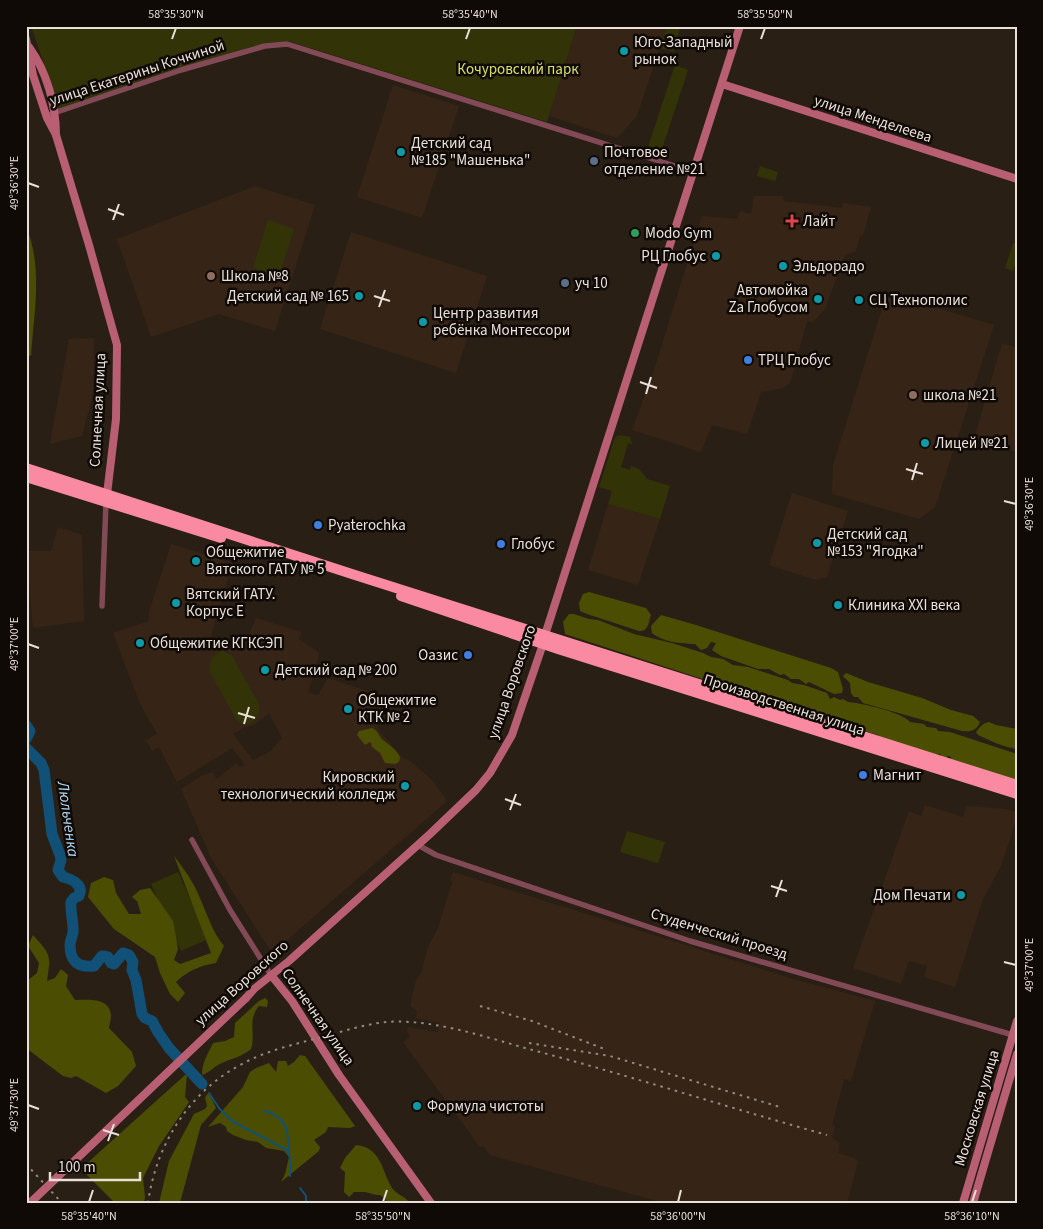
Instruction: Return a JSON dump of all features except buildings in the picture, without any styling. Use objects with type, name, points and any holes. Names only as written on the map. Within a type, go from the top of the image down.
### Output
[{"type":"highway","points":[[26,468],[189,528],[544,639]]},
{"type":"highway","points":[[26,477],[183,519],[544,639]]},
{"type":"highway","name":"Производственная улица","points":[[544,639],[1017,785]]},
{"type":"highway","name":"Производственная улица","points":[[544,639],[1017,794]]},
{"type":"main road","name":"улица Воровского","points":[[30,1203],[246,998],[418,845],[476,790],[503,752],[517,720],[544,639],[740,26]]},
{"type":"main road","name":"Солнечная улица","points":[[28,43],[39,64],[55,113],[56,135]]},
{"type":"main road","name":"Солнечная улица","points":[[28,43],[30,65],[46,116],[56,135],[90,245],[116,345],[116,418],[107,498]]},
{"type":"main road","name":"улица Менделеева","points":[[722,84],[1017,179]]},
{"type":"main road","name":"Солнечная улица","points":[[271,975],[292,1001],[340,1075],[431,1203]]},
{"type":"main road","name":"Московская улица","points":[[963,1203],[1015,1035],[1017,1021]]},
{"type":"main road","name":"Московская улица","points":[[973,1203],[1014,1074],[1017,1054]]},
{"type":"street","name":"улица Екатерины Кочкиной","points":[[46,116],[182,70],[264,46],[287,44],[694,172]]},
{"type":"street","name":"Солнечная улица","points":[[102,606],[107,498]]},
{"type":"street","name":"Солнечная улица","points":[[192,840],[230,910],[271,975]]},
{"type":"street","name":"Студенческий проезд","points":[[418,845],[436,855],[690,941],[1015,1035]]},
{"type":"shaded area","name":"Юго-Западный рынок","points":[[577,26],[667,26],[637,116],[617,138],[549,116]]},
{"type":"shaded area","points":[[393,85],[459,106],[422,218],[357,197]]},
{"type":"shaded area","name":"Школа №8","points":[[255,186],[315,205],[275,331],[219,314],[151,337],[117,239]]},
{"type":"shaded area","points":[[754,196],[783,196],[784,201],[842,208],[843,203],[871,207],[856,251],[845,255],[825,309],[813,322],[807,321],[790,383],[783,388],[761,392],[747,434],[712,425],[701,452],[632,430],[654,370],[702,216],[737,219],[740,211],[751,214]]},
{"type":"shaded area","points":[[26,226],[34,258],[36,290],[31,355],[26,358]]},
{"type":"shaded area","points":[[351,232],[487,276],[456,373],[320,329]]},
{"type":"shaded area","name":"школа №21","points":[[887,293],[994,325],[935,507],[919,519],[832,494],[833,465]]},
{"type":"shaded area","points":[[94,338],[93,394],[82,436],[50,444],[69,339]]},
{"type":"shaded area","points":[[1002,343],[1017,348],[1017,452],[974,439]]},
{"type":"shaded area","points":[[792,493],[848,511],[827,577],[816,580],[769,565]]},
{"type":"shaded area","points":[[608,504],[660,519],[638,585],[588,570]]},
{"type":"shaded area","points":[[58,527],[82,535],[84,621],[33,628],[26,551],[51,551]]},
{"type":"shaded area","points":[[171,544],[232,563],[211,636],[244,646],[256,618],[301,632],[299,639],[319,653],[308,693],[318,695],[328,678],[382,696],[377,728],[402,757],[410,761],[431,779],[447,801],[272,953],[211,858],[181,789],[201,776],[212,772],[217,779],[236,763],[240,767],[245,765],[232,748],[177,782],[159,747],[152,751],[146,740],[157,734],[140,704],[113,633],[149,621],[149,612]],"holes":[[[269,713],[282,738],[271,751],[253,760],[233,734],[245,727],[254,725]]]},
{"type":"shaded area","points":[[589,592],[646,608],[651,615],[649,624],[645,630],[639,631],[580,611],[579,603],[583,594]]},
{"type":"shaded area","points":[[569,614],[598,620],[634,634],[672,643],[711,657],[723,659],[733,665],[748,667],[792,683],[804,685],[827,693],[830,699],[834,697],[881,709],[906,718],[910,722],[924,724],[927,727],[936,728],[938,731],[950,732],[1017,754],[1017,779],[1010,780],[950,760],[951,757],[948,756],[946,759],[942,758],[940,754],[935,755],[880,738],[878,735],[847,726],[842,722],[825,718],[811,711],[800,711],[737,688],[718,684],[565,634],[563,622]]},
{"type":"shaded area","points":[[661,615],[831,668],[838,672],[843,689],[842,693],[834,694],[809,682],[806,684],[799,679],[791,679],[784,674],[780,675],[769,669],[758,669],[721,656],[712,650],[716,643],[711,642],[707,648],[701,650],[695,644],[662,639],[652,633],[651,626]]},
{"type":"shaded area","points":[[846,673],[973,716],[980,722],[973,730],[962,731],[863,703],[851,693],[850,683],[843,676]]},
{"type":"shaded area","points":[[989,722],[1017,729],[1017,749],[978,735],[976,732],[979,728]]},
{"type":"shaded area","points":[[372,728],[400,757],[399,762],[395,764],[385,763],[380,753],[372,747],[370,742],[365,745],[357,735],[359,731]]},
{"type":"shaded area","points":[[925,805],[963,817],[967,806],[1006,809],[1017,812],[1001,866],[983,899],[955,987],[924,977],[927,966],[909,961],[901,984],[853,968],[909,811],[921,816]]},
{"type":"shaded area","points":[[174,856],[194,885],[213,929],[224,946],[216,963],[194,969],[176,982],[185,993],[178,1002],[170,994],[155,957],[114,929],[88,897],[91,883],[104,877],[113,880],[116,893],[129,914],[141,914],[137,901],[132,897],[140,890],[150,888],[173,921],[178,949],[174,960],[180,964],[211,953]]},
{"type":"shaded area","points":[[453,872],[793,979],[875,1001],[851,1081],[844,1079],[832,1125],[835,1126],[832,1138],[840,1143],[838,1153],[854,1158],[858,1162],[847,1203],[664,1203],[490,1155],[483,1146],[480,1147],[403,1042],[410,1037],[407,1031],[408,1027],[438,1032],[440,1023],[416,1018],[417,1011],[410,1006],[416,980],[421,973],[428,947],[438,928],[452,882],[450,880]]},
{"type":"shaded area","points":[[33,935],[48,956],[47,981],[55,978],[61,969],[68,975],[66,986],[75,1000],[92,1000],[107,1005],[111,1016],[109,1028],[132,1052],[136,1066],[118,1086],[106,1093],[76,1076],[71,1078],[63,1076],[26,1048],[26,979],[28,980],[37,973],[39,963],[28,946]]},
{"type":"shaded area","points":[[265,998],[268,1001],[267,1007],[259,1006],[253,1016],[251,1049],[240,1056],[219,1064],[202,1075],[204,1062],[213,1043],[234,1037],[235,1023],[259,1001]]},
{"type":"shaded area","points":[[300,1055],[305,1056],[355,1126],[350,1128],[328,1127],[326,1132],[314,1140],[320,1147],[319,1151],[281,1182],[289,1157],[284,1151],[266,1148],[258,1142],[233,1135],[220,1123],[208,1127],[243,1087],[250,1072],[269,1063],[276,1072],[278,1061],[286,1061],[288,1066]]},
{"type":"shaded area","points":[[187,1075],[185,1097],[189,1102],[159,1146],[143,1178],[144,1203],[115,1203],[87,1175],[84,1166]]},
{"type":"shaded area","points":[[207,1094],[210,1095],[216,1108],[201,1125],[181,1199],[179,1203],[159,1203],[169,1161],[194,1114],[205,1109],[207,1106],[205,1098]]},
{"type":"shaded area","points":[[356,1145],[371,1150],[376,1155],[392,1188],[410,1203],[387,1203],[385,1198],[380,1195],[365,1192],[354,1192],[349,1197],[344,1192],[345,1172],[340,1168],[345,1158]]},
{"type":"green space","name":"Кочуровский парк","points":[[30,26],[577,26],[547,122],[288,41],[266,43],[181,67],[59,109]]},
{"type":"green space","points":[[667,26],[681,26],[673,52],[660,48]]},
{"type":"green space","points":[[675,65],[688,70],[659,158],[646,153]]},
{"type":"green space","points":[[760,166],[778,172],[775,181],[757,176]]},
{"type":"green space","points":[[268,220],[294,229],[279,276],[253,268]]},
{"type":"green space","points":[[1013,243],[1017,244],[1017,259],[1013,271],[1005,268]]},
{"type":"green space","points":[[620,435],[630,437],[632,444],[628,443],[621,467],[630,470],[631,466],[639,469],[647,479],[670,486],[660,519],[608,504],[612,491],[599,487],[615,437]]},
{"type":"green space","points":[[223,651],[232,656],[259,704],[258,714],[254,721],[250,723],[241,722],[236,719],[210,672],[212,658]]},
{"type":"green space","points":[[627,831],[665,842],[658,863],[620,852]]},
{"type":"green space","points":[[178,872],[208,939],[181,951],[151,884]]},
{"type":"waterway","name":"Люльченка","points":[[26,725],[30,731],[26,739]]},
{"type":"waterway","name":"Люльченка","points":[[26,748],[41,763],[44,770],[52,834],[61,860],[58,870],[63,877],[76,883],[80,889],[79,896],[71,902],[73,933],[70,951],[73,959],[84,966],[94,966],[102,956],[108,957],[111,963],[114,964],[123,953],[129,955],[133,962],[132,970],[136,980],[142,1014],[145,1018],[152,1021],[169,1048],[202,1084]]},
{"type":"waterway","name":"Люльченка","points":[[209,1093],[219,1108],[232,1121],[287,1150],[290,1158],[290,1176]]},
{"type":"waterway","points":[[265,1111],[278,1117],[285,1126],[289,1152]]},
{"type":"waterway","name":"Люльченка","points":[[300,1188],[306,1196],[306,1203]]},
{"type":"railway","points":[[480,1006],[532,1021],[607,1050]]},
{"type":"railway","points":[[148,1203],[152,1181],[168,1140],[179,1121],[207,1088],[225,1074],[253,1058],[292,1045],[376,1023],[399,1021],[442,1026],[609,1071],[827,1135]]},
{"type":"railway","points":[[529,1043],[610,1056],[780,1107]]},
{"type":"railway","points":[[26,1164],[62,1203]]},
{"type":"place","name":"Юго-Западный рынок","points":[[624,51]]},
{"type":"place","name":"Детский сад №185 \"Машенька\"","points":[[401,152]]},
{"type":"place","name":"Почтовое отделение №21","points":[[594,161]]},
{"type":"place","name":"Лайт","points":[[792,221]]},
{"type":"place","name":"Modo Gym","points":[[635,233]]},
{"type":"place","name":"РЦ Глобус","points":[[716,256]]},
{"type":"place","name":"Эльдорадо","points":[[783,266]]},
{"type":"place","name":"Школа №8","points":[[211,276]]},
{"type":"place","name":"уч 10","points":[[565,283]]},
{"type":"place","name":"Детский сад № 165","points":[[359,296]]},
{"type":"place","name":"Автомойка Za Глобусом","points":[[818,299]]},
{"type":"place","name":"СЦ Технополис","points":[[859,300]]},
{"type":"place","name":"Центр развития ребёнка Монтессори","points":[[423,322]]},
{"type":"place","name":"ТРЦ Глобус","points":[[748,360]]},
{"type":"place","name":"школа №21","points":[[913,395]]},
{"type":"place","name":"Лицей №21","points":[[925,443]]},
{"type":"place","name":"Pyaterochka","points":[[318,525]]},
{"type":"place","name":"Детский сад №153 \"Ягодка\"","points":[[817,543]]},
{"type":"place","name":"Глобус","points":[[501,544]]},
{"type":"place","name":"Общежитие Вятского ГАТУ № 5","points":[[196,561]]},
{"type":"place","name":"Вятский ГАТУ. Корпус Е","points":[[176,603]]},
{"type":"place","name":"Клиника XXI века","points":[[838,605]]},
{"type":"place","name":"Общежитие КГКСЭП","points":[[140,643]]},
{"type":"place","name":"Оазис","points":[[468,655]]},
{"type":"place","name":"Детский сад № 200","points":[[265,670]]},
{"type":"place","name":"Общежитие КТК № 2","points":[[348,709]]},
{"type":"place","name":"Магнит","points":[[863,775]]},
{"type":"place","name":"Кировский технологический колледж","points":[[405,786]]},
{"type":"place","name":"Дом Печати","points":[[961,895]]},
{"type":"place","name":"Формула чистоты","points":[[417,1106]]}]
